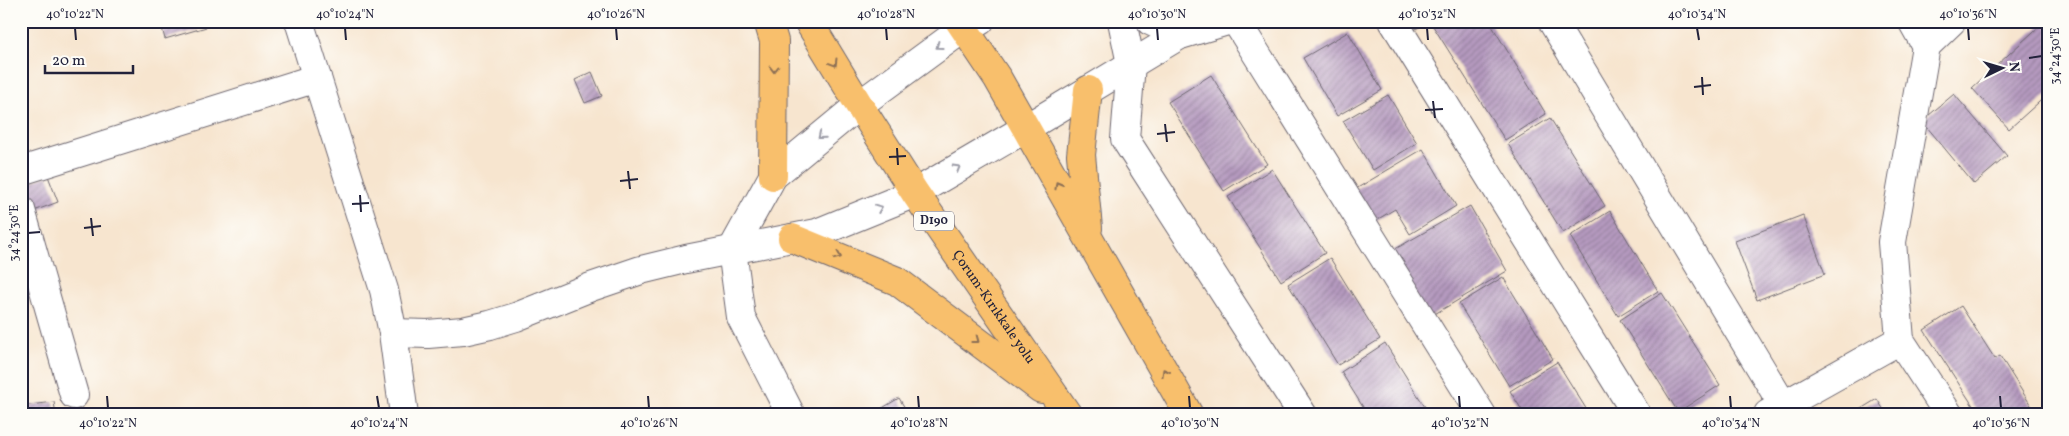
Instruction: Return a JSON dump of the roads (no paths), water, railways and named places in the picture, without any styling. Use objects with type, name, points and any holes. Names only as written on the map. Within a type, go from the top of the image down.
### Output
[{"type":"highway","points":[[768,21],[774,41],[773,176]]},
{"type":"highway","name":"Çorum-Kırıkkale yolu","points":[[808,21],[915,193],[1064,409]]},
{"type":"highway","points":[[968,24],[1189,415]]},
{"type":"highway","points":[[1088,90],[1080,155],[1089,239]]},
{"type":"highway","points":[[792,238],[897,281],[1064,409]]},
{"type":"street","points":[[299,21],[384,290],[393,333],[404,415]]},
{"type":"street","points":[[1122,21],[1131,64],[1125,139],[1303,415]]},
{"type":"street","points":[[1150,21],[1180,35]]},
{"type":"street","points":[[393,333],[428,334],[463,331],[490,325],[516,318],[591,287],[641,270],[686,259],[817,233],[915,193],[1180,35],[1227,21]]},
{"type":"street","points":[[1236,21],[1482,415]]},
{"type":"street","points":[[1393,21],[1637,415]]},
{"type":"street","points":[[1552,21],[1780,411],[1900,340]]},
{"type":"street","points":[[1912,21],[1926,46]]},
{"type":"street","points":[[1949,415],[1900,340],[1892,242],[1926,46],[1952,21]]},
{"type":"street","points":[[791,415],[741,317],[732,250],[773,176],[859,105],[968,24]]},
{"type":"street","points":[[21,171],[317,78]]},
{"type":"street","points":[[21,210],[74,395]]}]
